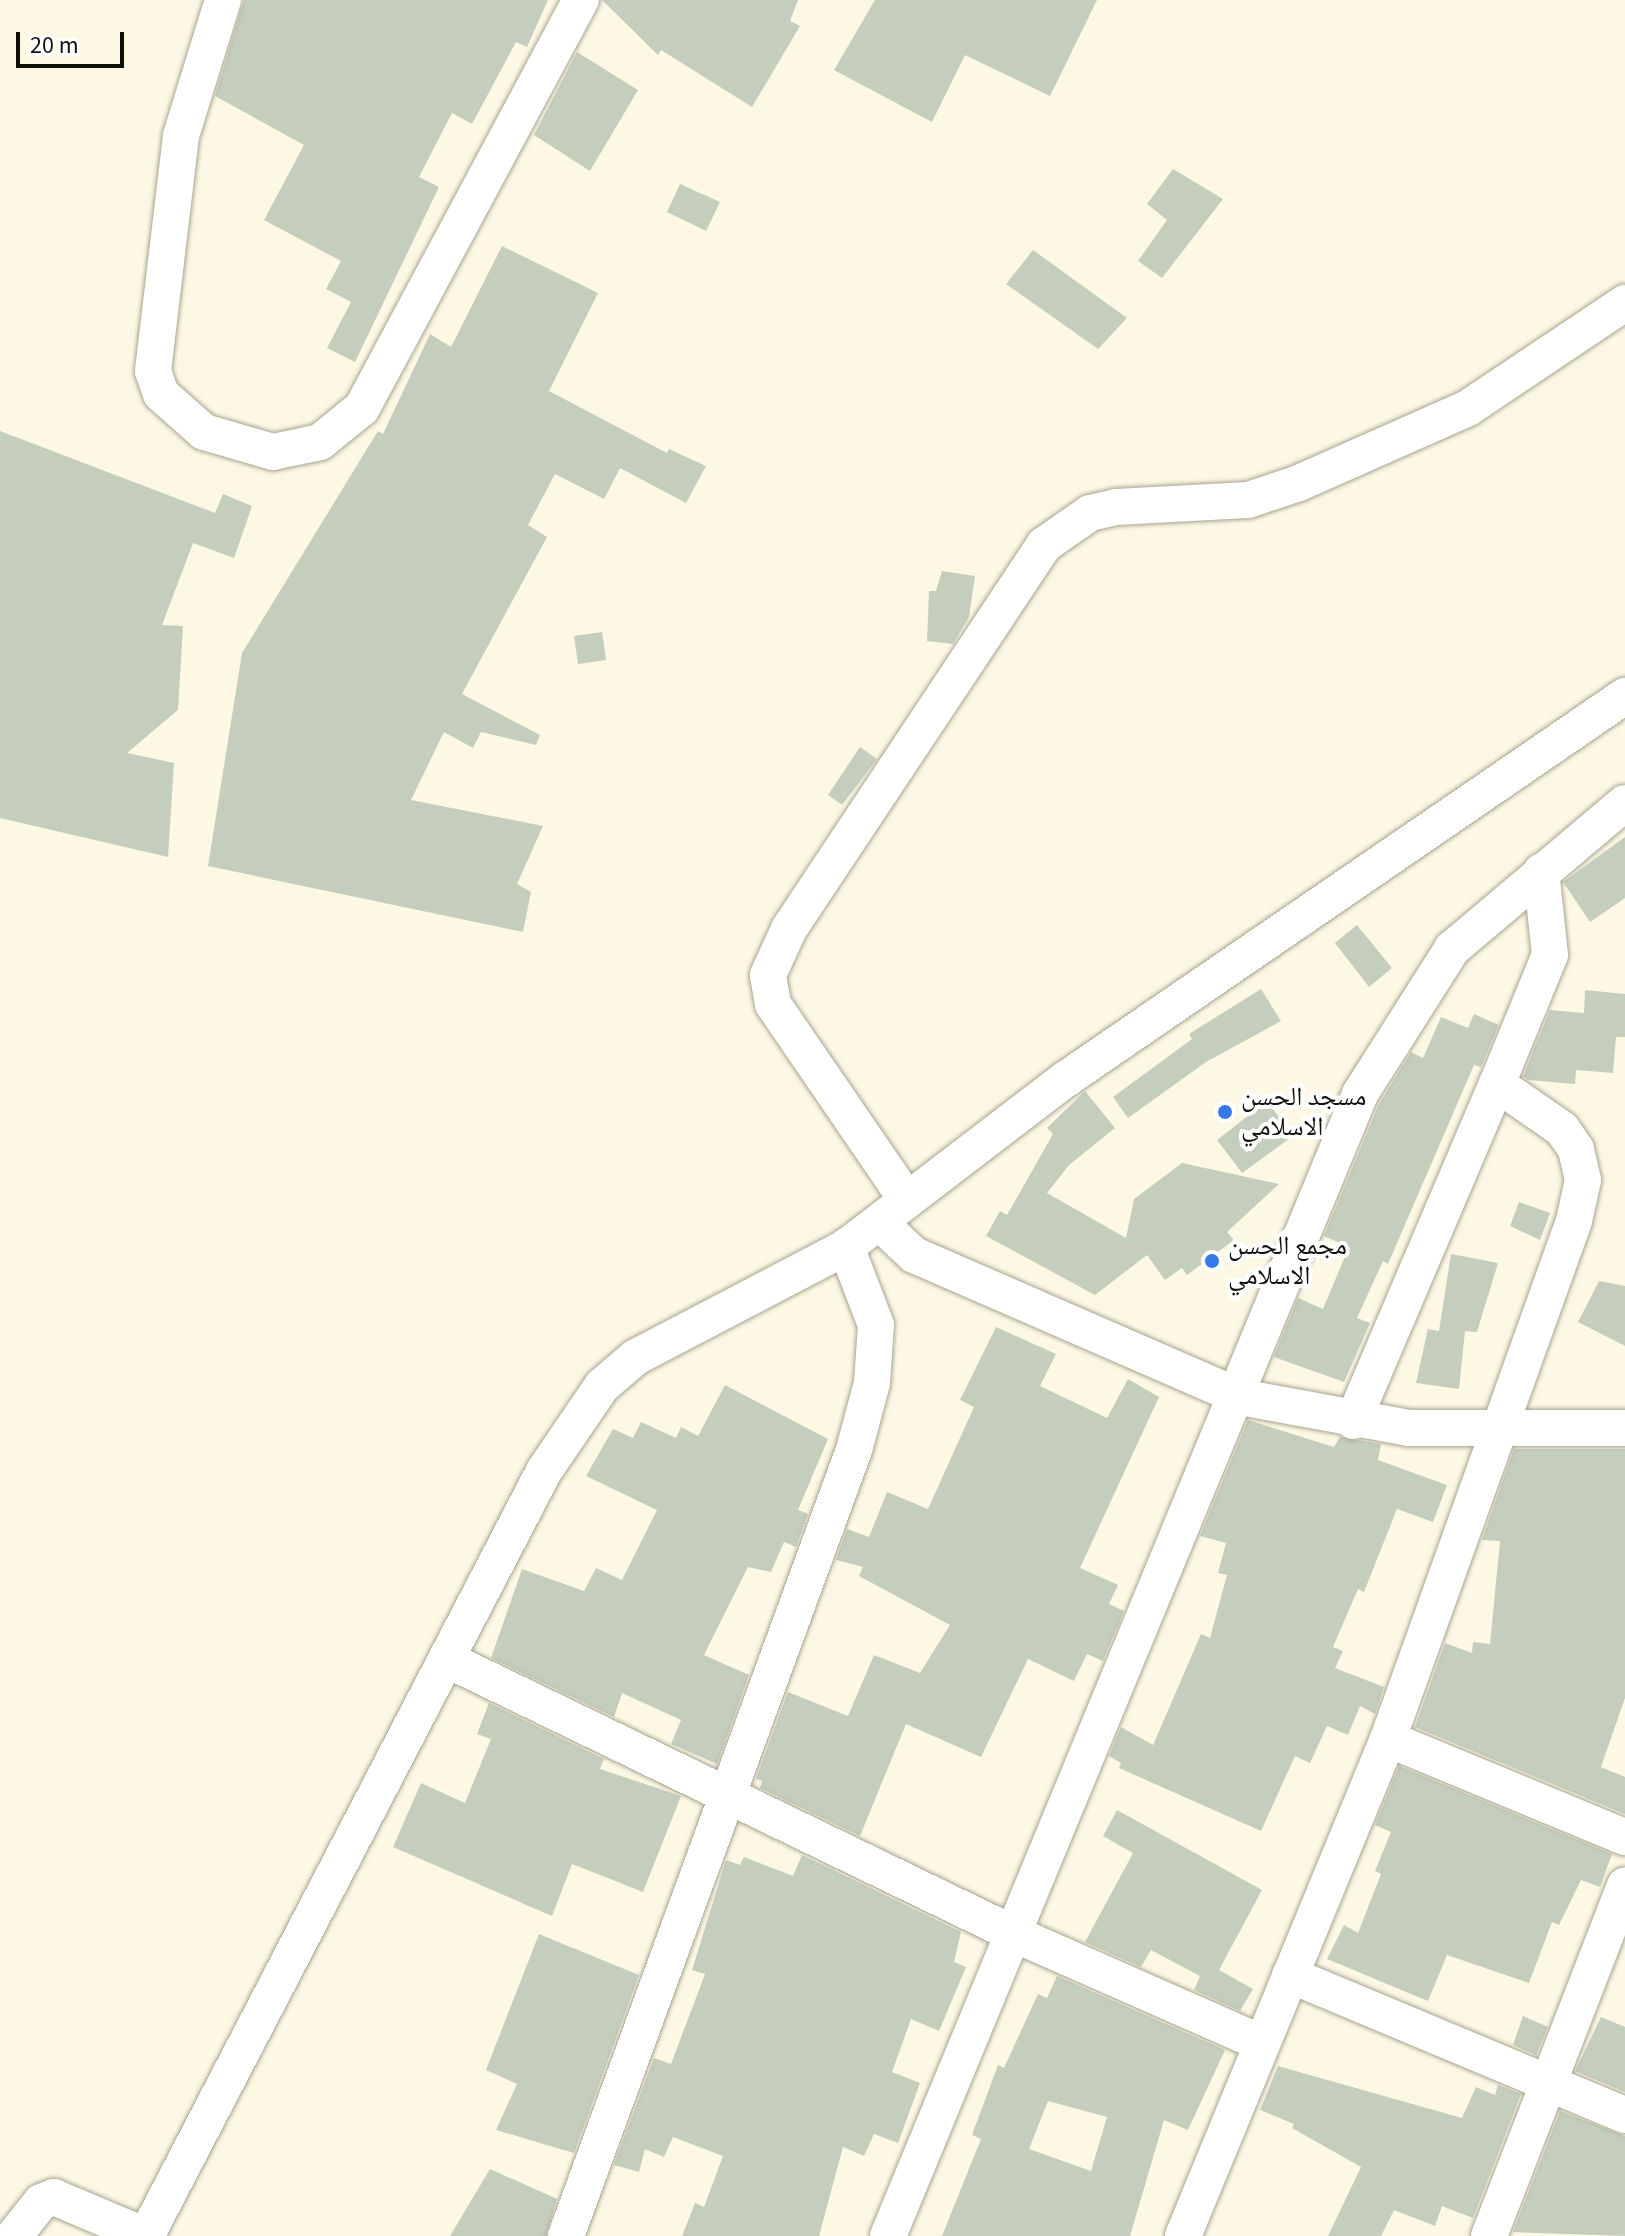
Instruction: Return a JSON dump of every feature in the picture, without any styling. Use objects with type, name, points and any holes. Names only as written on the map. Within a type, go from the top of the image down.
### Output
[{"type":"street","points":[[223,0],[181,136],[153,371],[161,394],[204,432],[273,452],[320,442],[362,408],[581,0]]},
{"type":"street","points":[[907,1200],[773,1004],[768,975],[789,929],[1044,545],[1090,513],[1248,500],[1313,478],[1468,408],[1625,303]]},
{"type":"street","points":[[14,2236],[41,2202],[54,2197],[146,2236],[569,1426],[602,1386],[636,1357],[846,1247],[1066,1079],[1625,696]]},
{"type":"street","points":[[888,2236],[1012,1933],[1240,1397],[1315,1196],[1401,1021],[1452,949],[1625,803]]},
{"type":"street","points":[[1353,1421],[1550,955],[1541,871]]},
{"type":"street","points":[[1183,2236],[1388,1739],[1583,1180],[1576,1149],[1562,1129],[1497,1084]]},
{"type":"street","points":[[880,1223],[914,1255],[1240,1397],[1353,1421],[1497,1430],[1625,1428]]},
{"type":"street","points":[[566,2236],[854,1450],[872,1383],[876,1325],[846,1247]]},
{"type":"street","points":[[446,1659],[1012,1933],[1261,2043]]},
{"type":"street","points":[[1388,1739],[1625,1837]]},
{"type":"street","points":[[1489,2236],[1625,1885]]},
{"type":"street","points":[[1290,1975],[1625,2115]]},
{"type":"building","points":[[244,0],[548,0],[527,47],[516,42],[472,124],[452,113],[419,177],[439,187],[355,362],[327,348],[351,302],[326,289],[341,261],[264,220],[304,145],[215,96]]},
{"type":"building","points":[[602,0],[798,0],[790,21],[800,26],[752,107],[661,50],[658,55]]},
{"type":"building","points":[[875,0],[1097,0],[1050,96],[965,55],[932,122],[834,70]]},
{"type":"building","points":[[577,52],[638,90],[590,171],[534,135]]},
{"type":"building","points":[[1173,169],[1223,199],[1162,278],[1138,261],[1167,220],[1147,204]]},
{"type":"building","points":[[680,184],[720,202],[706,231],[667,212]]},
{"type":"building","points":[[502,246],[598,293],[549,391],[667,453],[669,449],[706,466],[686,503],[620,468],[604,499],[555,474],[528,525],[547,537],[462,694],[540,735],[536,745],[481,732],[473,748],[444,732],[411,800],[543,826],[517,884],[531,892],[523,932],[208,866],[242,653],[378,431],[383,434],[430,334],[451,347]]},
{"type":"building","points":[[1033,250],[1127,318],[1098,349],[1006,284]]},
{"type":"building","points":[[0,431],[215,513],[223,494],[252,506],[234,558],[193,543],[162,625],[183,626],[178,710],[127,753],[174,763],[168,857],[0,818]]},
{"type":"building","points":[[942,571],[975,576],[969,617],[953,644],[927,641],[929,591],[936,591]]},
{"type":"building","points":[[602,632],[606,660],[578,664],[574,636]]},
{"type":"building","points":[[860,747],[877,759],[842,805],[828,795]]},
{"type":"building","points":[[1625,837],[1625,898],[1590,922],[1563,882]]},
{"type":"building","points":[[1357,925],[1392,968],[1369,987],[1335,943]]},
{"type":"building","points":[[1261,989],[1281,1021],[1206,1062],[1128,1118],[1113,1097],[1192,1039],[1189,1034]]},
{"type":"building","points":[[1585,990],[1625,994],[1625,1037],[1616,1037],[1613,1073],[1576,1070],[1575,1084],[1528,1080],[1523,1076],[1550,1010],[1584,1013]]},
{"type":"building","points":[[1474,1014],[1499,1025],[1481,1067],[1474,1065],[1388,1264],[1383,1261],[1357,1318],[1370,1323],[1344,1382],[1274,1357],[1298,1298],[1323,1309],[1349,1247],[1324,1236],[1379,1104],[1411,1052],[1423,1058],[1441,1017],[1468,1028]]},
{"type":"building","points":[[1085,1091],[1115,1128],[1069,1165],[1047,1193],[1126,1238],[1134,1199],[1182,1163],[1279,1184],[1227,1232],[1234,1240],[1187,1275],[1182,1268],[1165,1280],[1147,1255],[1095,1295],[986,1236],[1000,1211],[1007,1215],[1053,1134],[1047,1128]]},
{"type":"building","points":[[1267,1101],[1293,1136],[1242,1173],[1217,1140]]},
{"type":"building","points":[[1519,1202],[1550,1213],[1540,1240],[1510,1226]]},
{"type":"building","points":[[1451,1254],[1498,1263],[1477,1332],[1465,1331],[1459,1389],[1416,1383],[1428,1329],[1439,1331]]},
{"type":"building","points":[[1599,1281],[1625,1286],[1625,1346],[1578,1322]]},
{"type":"building","points":[[996,1327],[1056,1354],[1040,1386],[1107,1418],[1128,1379],[1159,1397],[1080,1568],[1118,1585],[1109,1604],[1124,1611],[1103,1661],[1087,1654],[1074,1681],[1028,1659],[981,1757],[906,1724],[860,1836],[760,1788],[762,1781],[756,1779],[788,1692],[848,1716],[874,1655],[920,1673],[950,1625],[859,1576],[863,1567],[836,1560],[847,1529],[869,1537],[887,1492],[928,1509],[974,1407],[960,1400]]},
{"type":"building","points":[[725,1385],[828,1439],[798,1510],[808,1514],[796,1547],[784,1542],[771,1572],[748,1567],[704,1655],[749,1675],[717,1764],[671,1744],[681,1720],[622,1693],[614,1717],[491,1658],[522,1569],[584,1591],[596,1568],[622,1580],[657,1510],[586,1476],[613,1429],[633,1438],[641,1422],[676,1438],[681,1427],[698,1436]]},
{"type":"building","points":[[1248,1420],[1334,1447],[1340,1437],[1381,1444],[1378,1460],[1447,1485],[1433,1522],[1397,1509],[1364,1592],[1358,1589],[1333,1647],[1343,1651],[1335,1668],[1384,1687],[1375,1714],[1360,1706],[1348,1735],[1327,1726],[1310,1763],[1295,1756],[1261,1831],[1119,1768],[1121,1763],[1109,1756],[1121,1727],[1153,1745],[1201,1634],[1210,1638],[1227,1575],[1218,1573],[1226,1543],[1200,1536]]},
{"type":"building","points":[[1514,1449],[1625,1449],[1625,1698],[1601,1767],[1625,1777],[1625,1814],[1415,1727],[1445,1643],[1472,1653],[1473,1642],[1490,1644],[1500,1541],[1482,1540]]},
{"type":"building","points":[[489,1703],[604,1759],[600,1769],[681,1796],[643,1892],[572,1864],[552,1916],[393,1847],[421,1783],[465,1803],[491,1739],[477,1734]]},
{"type":"building","points":[[1399,1766],[1612,1854],[1600,1887],[1581,1880],[1559,1925],[1552,1922],[1529,1983],[1447,1955],[1428,2001],[1327,1959],[1344,1925],[1358,1933],[1381,1874],[1375,1871],[1391,1832],[1375,1825]]},
{"type":"building","points":[[1117,1810],[1262,1890],[1219,1970],[1253,1989],[1240,2011],[1194,1990],[1200,1976],[1151,1950],[1141,1967],[1085,1942],[1133,1853],[1103,1836]]},
{"type":"building","points":[[802,1855],[961,1932],[954,1962],[966,1967],[939,2031],[911,2019],[892,2072],[920,2083],[898,2143],[874,2134],[864,2156],[843,2147],[819,2236],[682,2236],[695,2203],[704,2207],[723,2156],[673,2137],[664,2157],[645,2149],[639,2172],[614,2165],[654,2058],[671,2064],[705,1974],[692,1970],[726,1860],[740,1865],[744,1857],[793,1876]]},
{"type":"building","points":[[539,1934],[639,1975],[574,2153],[496,2130],[517,2084],[486,2070]]},
{"type":"building","points":[[1057,1976],[1225,2050],[1188,2130],[1164,2120],[1130,2236],[942,2236],[981,2139],[972,2135],[998,2065],[1004,2068],[1038,1994],[1047,1998]],"holes":[[[1048,2101],[1107,2117],[1091,2171],[1029,2149]]]},
{"type":"building","points":[[1523,2016],[1548,2027],[1536,2055],[1513,2045]]},
{"type":"building","points":[[1601,2017],[1625,2027],[1625,2092],[1575,2071]]},
{"type":"building","points":[[1278,2066],[1462,2118],[1476,2087],[1495,2095],[1498,2085],[1521,2094],[1473,2218],[1442,2206],[1435,2226],[1394,2210],[1381,2236],[1328,2236],[1361,2167],[1292,2128],[1294,2124],[1260,2110]]},
{"type":"building","points":[[1560,2111],[1625,2136],[1625,2236],[1513,2232]]},
{"type":"building","points":[[490,2169],[557,2199],[546,2236],[450,2236]]},
{"type":"place","name":"مسجد الحسن الاسلامي","points":[[1225,1112]]},
{"type":"place","name":"مجمع الحسن الاسلامي","points":[[1212,1261]]}]
